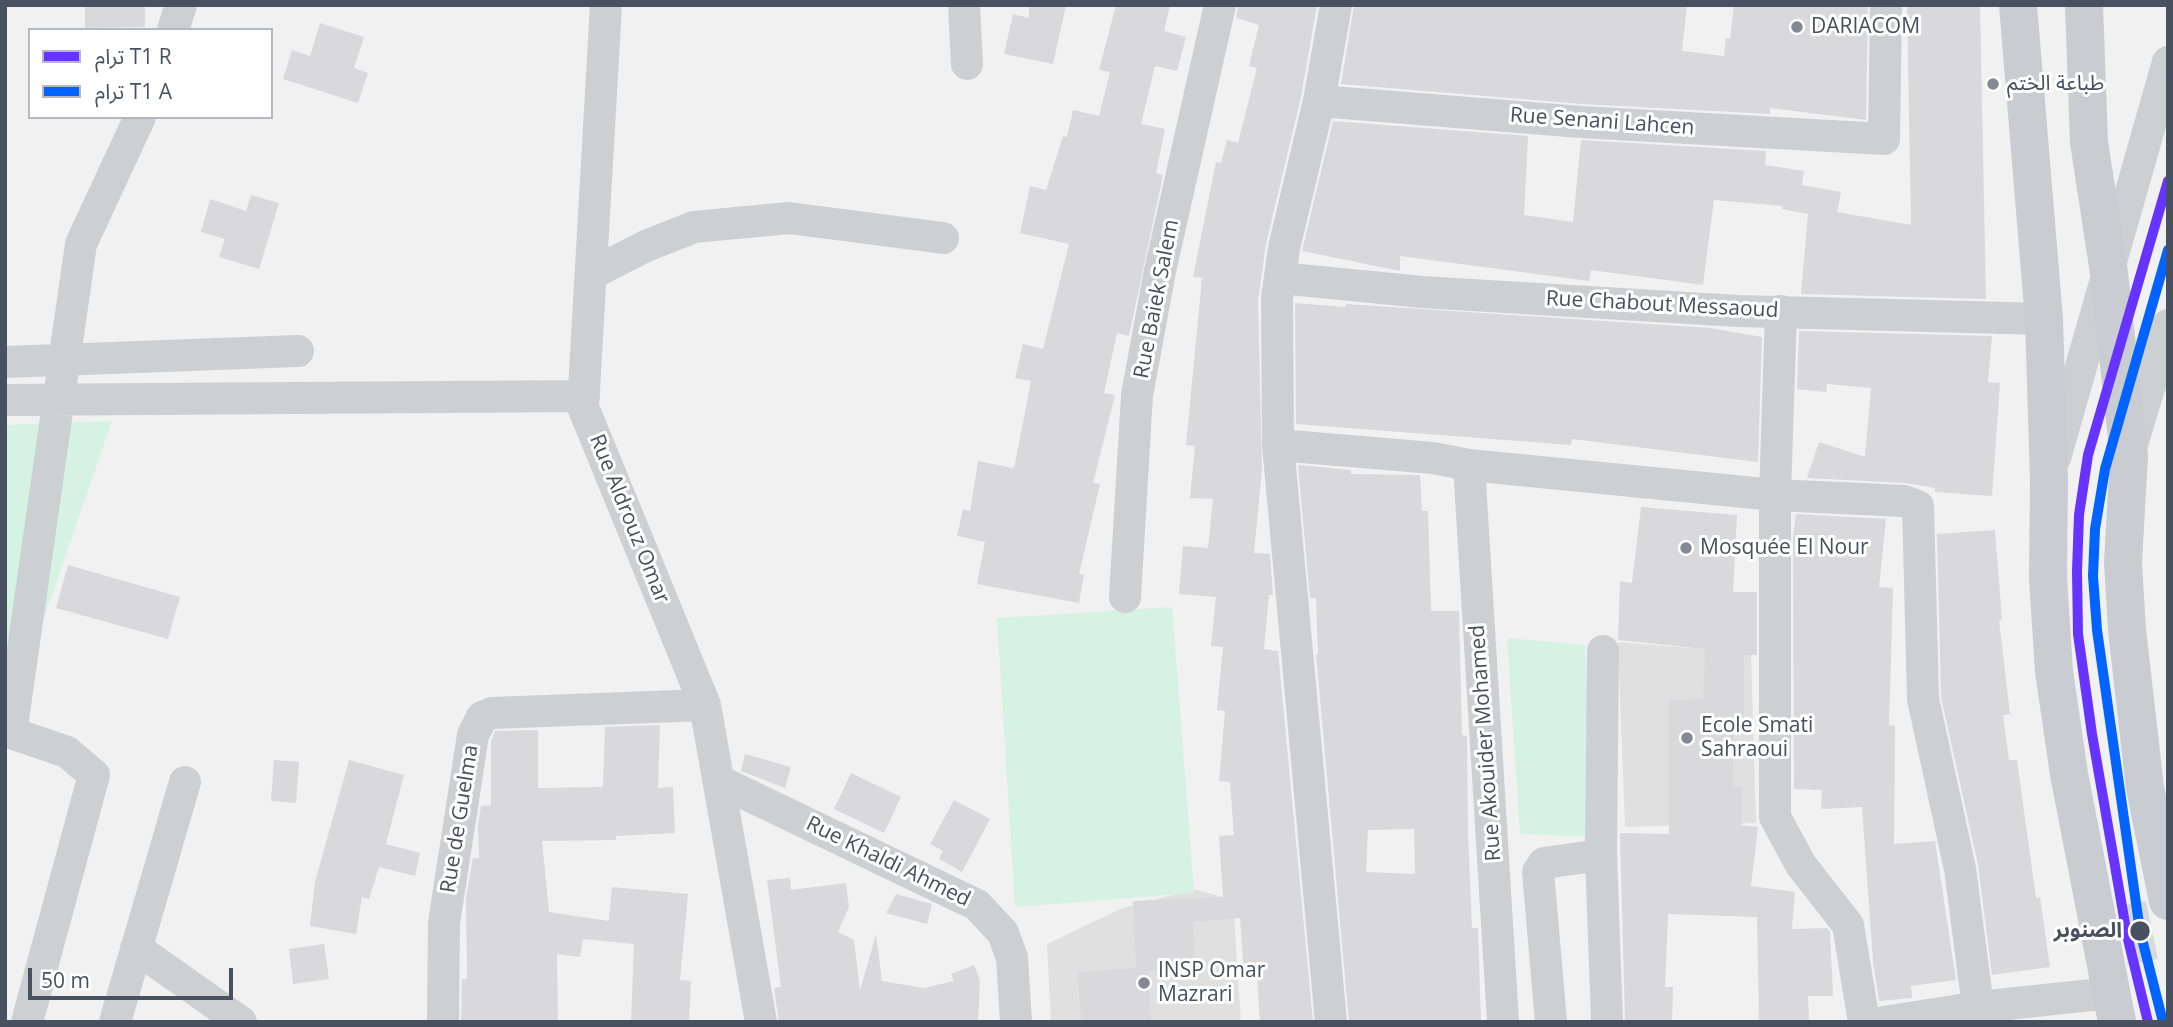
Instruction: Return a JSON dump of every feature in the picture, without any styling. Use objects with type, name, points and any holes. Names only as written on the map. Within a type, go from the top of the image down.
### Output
[{"type":"main road","points":[[2018,5],[2044,319],[2049,481],[2048,578],[2054,671],[2069,774],[2114,1008]]},
{"type":"main road","points":[[2084,5],[2089,142],[2109,273],[2129,456],[2123,562],[2127,630],[2145,788],[2168,901]]},
{"type":"street","points":[[174,28],[181,5]]},
{"type":"street","name":"Rue Aldrouz Omar","points":[[607,5],[583,407],[705,705],[721,782],[761,1022]]},
{"type":"street","points":[[964,5],[967,64]]},
{"type":"street","name":"Rue Baiek Salem","points":[[1125,597],[1137,395],[1160,271],[1220,5]]},
{"type":"street","points":[[1331,1022],[1278,445],[1277,298],[1284,248],[1319,101],[1336,5]]},
{"type":"street","name":"Rue Senani Lahcen","points":[[1319,101],[1581,122],[1884,139],[1886,5]]},
{"type":"street","points":[[2049,481],[2168,62]]},
{"type":"street","points":[[27,1022],[94,775],[67,752],[8,733],[61,399],[80,244],[139,119]]},
{"type":"street","points":[[591,274],[646,246],[694,227],[789,218],[943,238]]},
{"type":"street","name":"Rue Chabout Messaoud","points":[[1280,278],[1422,292],[1781,311],[2044,319]]},
{"type":"street","points":[[1781,311],[1775,495],[1775,817],[1801,865],[1848,925],[1864,1022]]},
{"type":"street","points":[[2129,456],[2168,324]]},
{"type":"street","points":[[5,362],[298,351]]},
{"type":"street","points":[[5,400],[584,396]]},
{"type":"street","points":[[1278,445],[1433,458],[1469,465],[1775,495],[1904,500],[1918,506],[1923,699],[1960,869],[1980,1014]]},
{"type":"street","name":"Rue Akouider Mohamed","points":[[1469,465],[1503,1022]]},
{"type":"street","points":[[1603,651],[1601,855],[1606,1022]]},
{"type":"street","name":"Rue de Guelma","points":[[443,1022],[444,923],[474,735],[482,717],[492,713],[705,705]]},
{"type":"street","points":[[115,1022],[186,782]]},
{"type":"street","name":"Rue Khaldi Ahmed","points":[[721,782],[977,905],[1003,933],[1012,958],[1016,1022]]},
{"type":"street","points":[[1551,1022],[1538,872],[1544,863],[1601,855]]},
{"type":"street","points":[[136,947],[241,1022]]},
{"type":"street","points":[[1884,1022],[1980,1014],[2114,1008]]},
{"type":"shaded area","name":"Ecole Smati Sahraoui","points":[[1618,642],[1751,653],[1756,823],[1625,827]]},
{"type":"shaded area","name":"INSP Omar Mazrari","points":[[1194,889],[1233,900],[1241,1022],[1051,1022],[1047,944],[1120,909]]},
{"type":"green space","points":[[112,421],[11,714],[5,714],[5,425]]},
{"type":"green space","points":[[1172,607],[1194,893],[1015,907],[997,618]]},
{"type":"green space","points":[[1507,638],[1585,645],[1594,837],[1520,834]]},
{"type":"building","points":[[85,5],[145,5],[145,27],[85,28]]},
{"type":"building","points":[[1029,5],[1066,5],[1053,64],[1004,54],[1013,14],[1029,18]]},
{"type":"building","points":[[1116,5],[1170,5],[1164,31],[1186,37],[1177,71],[1155,66],[1141,124],[1165,129],[1156,173],[1163,175],[1129,336],[1117,333],[1104,393],[1115,395],[1093,483],[1100,484],[1079,574],[1084,575],[1079,603],[977,584],[985,542],[957,536],[963,509],[970,511],[978,461],[1013,468],[1015,464],[1031,381],[1015,378],[1023,344],[1043,349],[1069,244],[1020,233],[1030,186],[1046,190],[1063,136],[1067,137],[1073,110],[1099,116],[1110,72],[1099,70]]},
{"type":"building","points":[[1238,5],[1317,5],[1301,97],[1266,244],[1258,301],[1262,469],[1254,553],[1270,554],[1273,595],[1269,595],[1264,649],[1278,651],[1313,1022],[1260,1022],[1257,974],[1244,975],[1240,918],[1193,922],[1195,969],[1148,971],[1151,1022],[1081,1022],[1078,972],[1136,968],[1133,901],[1223,897],[1219,836],[1234,835],[1230,782],[1219,781],[1225,711],[1217,710],[1223,647],[1211,646],[1216,597],[1179,594],[1183,546],[1208,548],[1213,499],[1190,498],[1195,446],[1186,445],[1202,278],[1193,277],[1216,162],[1221,163],[1227,140],[1238,143],[1257,68],[1249,66],[1259,25],[1236,18]]},
{"type":"building","points":[[1354,5],[1687,5],[1682,51],[1724,56],[1726,38],[1730,39],[1734,5],[1868,5],[1866,120],[1770,108],[1770,114],[1582,104],[1341,84]]},
{"type":"building","points":[[1907,5],[1980,5],[1986,299],[1801,294],[1808,214],[1782,209],[1783,206],[1714,200],[1703,285],[1591,270],[1589,281],[1400,256],[1400,271],[1302,251],[1333,121],[1528,136],[1524,215],[1573,222],[1581,140],[1766,151],[1765,165],[1804,171],[1802,185],[1841,192],[1837,212],[1911,225]]},
{"type":"building","points":[[320,23],[364,37],[354,68],[368,73],[358,103],[283,79],[292,50],[310,56]]},
{"type":"building","points":[[251,195],[279,203],[259,269],[219,257],[225,239],[201,232],[210,199],[246,211]]},
{"type":"building","points":[[1295,303],[1710,328],[1762,337],[1758,462],[1572,439],[1571,445],[1296,424]]},
{"type":"building","points":[[1799,331],[1992,336],[1988,382],[2000,383],[1992,496],[1935,492],[1935,488],[1905,483],[1807,478],[1819,442],[1865,457],[1871,388],[1827,384],[1826,392],[1797,389]]},
{"type":"building","points":[[1298,465],[1351,470],[1351,474],[1420,475],[1422,511],[1428,511],[1431,611],[1459,611],[1462,735],[1467,736],[1472,928],[1478,928],[1481,1022],[1349,1022],[1316,654],[1318,655],[1316,598],[1310,598]],"holes":[[[1414,829],[1415,874],[1366,872],[1368,830]]]},
{"type":"building","points":[[1641,507],[1737,515],[1733,592],[1757,592],[1757,655],[1744,655],[1744,718],[1734,719],[1733,787],[1742,786],[1741,825],[1758,827],[1751,886],[1795,892],[1792,929],[1827,928],[1830,932],[1833,996],[1808,996],[1809,1021],[1759,1022],[1757,917],[1668,914],[1665,987],[1673,987],[1672,1022],[1625,1022],[1620,833],[1669,834],[1669,700],[1703,699],[1705,649],[1618,640],[1620,581],[1632,583]]},
{"type":"building","points":[[1796,514],[1886,519],[1879,587],[1893,588],[1889,725],[1895,726],[1894,844],[1935,841],[1956,980],[1911,986],[1912,998],[1879,1001],[1873,961],[1862,807],[1821,809],[1822,790],[1794,789],[1793,536]]},
{"type":"building","points":[[1995,530],[2002,619],[1999,620],[2010,714],[2003,715],[2009,760],[2017,760],[2036,898],[2040,897],[2050,967],[1992,975],[1978,865],[1941,697],[1937,534]]},
{"type":"building","points":[[68,565],[180,597],[168,639],[56,608]]},
{"type":"building","points":[[660,725],[658,788],[673,787],[675,833],[616,836],[616,840],[542,841],[549,912],[609,921],[612,887],[688,894],[680,980],[691,981],[689,1022],[631,1022],[634,944],[583,939],[580,957],[557,954],[558,1022],[461,1022],[462,979],[467,979],[466,898],[473,858],[479,858],[478,826],[481,806],[491,805],[491,741],[495,731],[538,730],[538,788],[603,787],[605,727]]},
{"type":"building","points":[[745,754],[791,767],[785,788],[741,771]]},
{"type":"building","points":[[274,760],[299,762],[296,803],[271,801]]},
{"type":"building","points":[[349,760],[404,775],[386,844],[420,853],[415,876],[379,867],[369,899],[362,897],[356,934],[310,926],[315,882]]},
{"type":"building","points":[[851,773],[901,797],[884,833],[834,809]]},
{"type":"building","points":[[954,800],[990,819],[962,872],[939,859],[943,851],[930,844]]},
{"type":"building","points":[[790,878],[791,890],[846,883],[849,907],[838,932],[854,940],[860,991],[876,934],[882,981],[924,988],[954,981],[951,974],[974,965],[980,981],[978,1022],[779,1022],[774,988],[781,987],[767,880]]},
{"type":"building","points":[[896,894],[932,904],[927,924],[886,913]]},
{"type":"building","points":[[2146,901],[2158,959],[2128,965],[2117,906]]},
{"type":"building","points":[[324,944],[329,979],[293,984],[289,949]]},
{"type":"transit line","points":[[2148,1022],[2127,935],[2092,734],[2078,634],[2077,571],[2079,515],[2088,455],[2168,181]]},
{"type":"transit line","points":[[2163,1022],[2140,931],[2097,630],[2093,576],[2095,529],[2105,469],[2168,250]]},
{"type":"place","name":"DARIACOM","points":[[1797,27]]},
{"type":"place","name":"طباعة الختم","points":[[1993,84]]},
{"type":"place","name":"Mosquée El Nour","points":[[1686,548]]},
{"type":"place","name":"Ecole Smati Sahraoui","points":[[1687,738]]},
{"type":"place","name":"الصنوبر","points":[[2140,931]]},
{"type":"place","name":"INSP Omar Mazrari","points":[[1144,983]]}]
